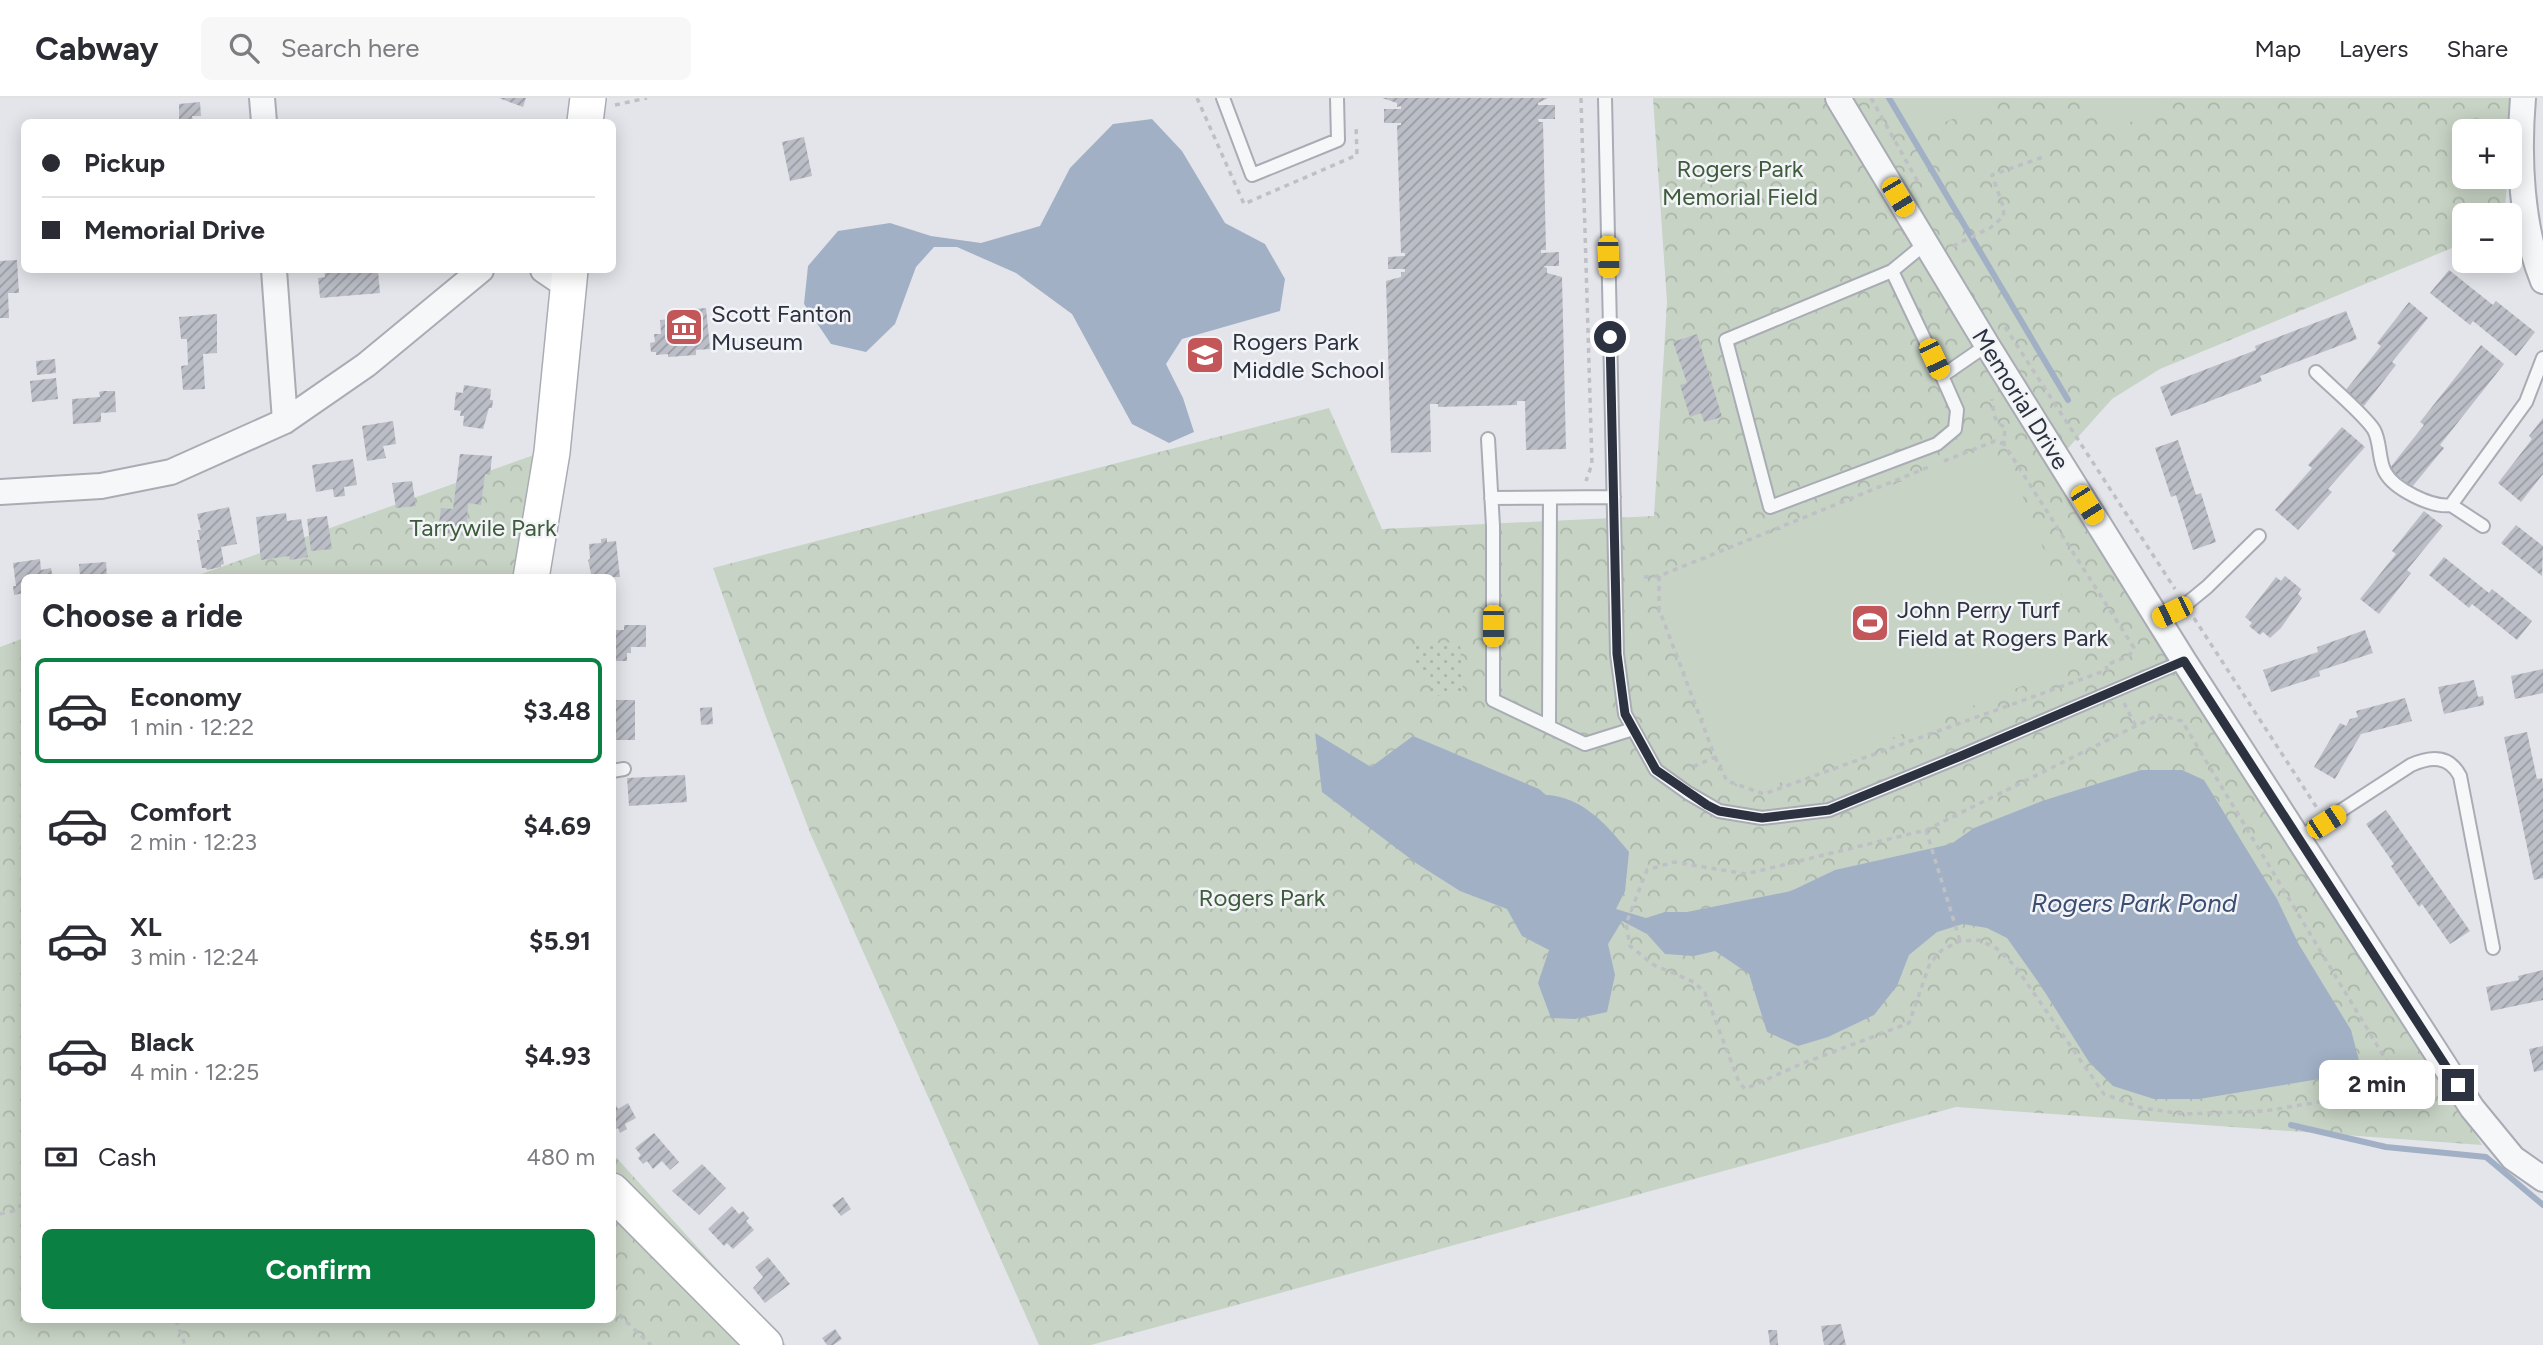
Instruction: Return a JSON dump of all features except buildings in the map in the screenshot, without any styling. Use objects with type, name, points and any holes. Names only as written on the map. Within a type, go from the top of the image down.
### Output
[{"type":"street","points":[[262,98],[264,119]]},
{"type":"street","name":"Memorial Drive","points":[[1838,98],[1987,345],[2184,661],[2472,1108],[2513,1158],[2543,1179]]},
{"type":"street","points":[[2524,98],[2522,117],[2525,206],[2532,254],[2543,281]]},
{"type":"street","points":[[274,273],[285,421]]},
{"type":"street","points":[[0,492],[102,486],[171,472],[285,421],[366,365],[477,273]]},
{"type":"street","points":[[532,574],[552,452],[560,275]]},
{"type":"street","points":[[616,1195],[765,1345]]},
{"type":"lane","points":[[1223,98],[1252,175],[1338,140],[1337,98]]},
{"type":"lane","points":[[1605,98],[1617,654],[1625,714],[1656,770],[1719,811],[1762,818],[1829,810],[2184,661]]},
{"type":"lane","points":[[1892,271],[1957,410],[1955,429],[1937,444],[1770,507],[1726,340],[1892,271],[1926,243]]},
{"type":"lane","points":[[1942,376],[1987,345]]},
{"type":"lane","points":[[2451,505],[2526,402],[2543,358]]},
{"type":"lane","points":[[2316,372],[2373,429],[2382,462],[2390,479],[2430,503],[2451,505],[2483,526]]},
{"type":"lane","points":[[1488,439],[1493,700],[1585,744],[1633,729]]},
{"type":"lane","points":[[1491,498],[1614,496]]},
{"type":"lane","points":[[1549,727],[1550,498]]},
{"type":"lane","points":[[2158,618],[2185,605],[2259,536]]},
{"type":"lane","points":[[2299,838],[2426,758],[2441,758],[2455,766],[2460,776],[2493,948]]},
{"type":"path","points":[[592,106],[647,98]]},
{"type":"path","points":[[1581,98],[1592,464],[1584,484]]},
{"type":"path","points":[[1871,98],[1920,186]]},
{"type":"path","points":[[1959,256],[1953,246],[1990,228],[2003,217],[1992,175],[2046,156]]},
{"type":"path","points":[[2003,324],[2175,589]]},
{"type":"path","points":[[1644,577],[1659,576],[1995,441],[2004,444],[2134,648],[2129,656],[2106,665],[2107,670],[1765,794],[1727,780],[1715,757],[1659,609],[1659,576]]},
{"type":"path","points":[[2194,618],[2326,822]]},
{"type":"path","points":[[2158,715],[2182,721],[2392,1070],[2392,1084],[2384,1091],[2265,1111],[2183,1114],[2142,1108],[2104,1094],[2015,966],[1996,948],[1979,940],[1960,942],[1942,950],[1930,962],[1909,1023],[1801,1063],[1745,1089],[1739,1082],[1705,993],[1694,982],[1654,965],[1630,946],[1626,924],[1647,870],[1674,862],[1746,874],[1926,830],[2158,715]]},
{"type":"path","points":[[1690,768],[1715,757]]},
{"type":"path","points":[[1926,830],[1960,942]]},
{"type":"path","points":[[0,1214],[13,1211],[21,1205]]},
{"type":"path","points":[[616,1312],[651,1345]]},
{"type":"path","points":[[177,1323],[185,1345]]},
{"type":"green space","name":"Rogers Park","points":[[1653,98],[2517,98],[2513,119],[2452,119],[2452,189],[2507,189],[2505,203],[2452,203],[2452,248],[2160,369],[2112,399],[2053,465],[2219,734],[2482,1145],[1956,1107],[1091,1345],[1039,1345],[811,835],[713,568],[1329,408],[1382,529],[1654,516],[1667,302]]},
{"type":"green space","points":[[1891,98],[2007,98],[1911,135]]},
{"type":"green space","points":[[2100,98],[2159,98],[2162,112],[2108,129]]},
{"type":"green space","name":"John Perry Turf Field at Rogers Park","points":[[1988,447],[2011,467],[2078,636],[2077,664],[1747,796],[1724,771],[1661,610],[1661,577]]},
{"type":"green space","name":"Tarrywile Park","points":[[548,450],[527,574],[201,574]]},
{"type":"green space","points":[[21,639],[21,1323],[616,1323],[616,1157],[786,1345],[0,1345],[0,647]]},
{"type":"green space","points":[[1460,642],[1463,694],[1432,696],[1430,672],[1417,672],[1414,644]]},
{"type":"water","points":[[1152,119],[1182,151],[1225,223],[1265,244],[1285,279],[1280,311],[1182,339],[1166,364],[1183,398],[1194,432],[1169,443],[1132,424],[1072,314],[1016,273],[957,247],[934,247],[916,267],[895,324],[866,352],[831,344],[804,304],[808,266],[838,231],[890,223],[931,236],[981,243],[1040,226],[1070,168],[1113,124]]},
{"type":"water","name":"Rogers Park Pond","points":[[1315,733],[1371,767],[1413,736],[1539,789],[1546,795],[1559,797],[1583,807],[1603,823],[1629,852],[1625,891],[1616,909],[1646,918],[1665,912],[1687,912],[1791,891],[1835,870],[1951,844],[1974,828],[2042,801],[2141,770],[2182,770],[2204,780],[2277,899],[2298,943],[2351,1030],[2362,1072],[2199,1099],[2154,1099],[2113,1086],[2089,1062],[2007,938],[1987,928],[1963,924],[1937,932],[1909,955],[1897,986],[1874,1015],[1828,1037],[1798,1046],[1767,1032],[1749,974],[1715,951],[1694,956],[1665,954],[1647,934],[1622,921],[1608,944],[1615,975],[1607,1012],[1575,1019],[1551,1018],[1538,983],[1549,950],[1522,936],[1507,909],[1460,891],[1416,863],[1322,792]]},
{"type":"waterway","points":[[1889,98],[2068,400]]},
{"type":"waterway","points":[[2291,1125],[2386,1147],[2486,1157],[2543,1205]]},
{"type":"place","name":"Scott Fanton Museum","points":[[684,327]]},
{"type":"place","name":"Rogers Park Middle School","points":[[1205,355]]},
{"type":"place","name":"John Perry Turf Field at Rogers Park","points":[[1870,623]]},
{"type":"route","points":[[1610,337],[1617,654],[1625,714],[1656,770],[1719,811],[1762,818],[1829,810],[2184,661],[2458,1085]]},
{"type":"park label","name":"Rogers Park Memorial Field","points":[[1740,182]]}]
